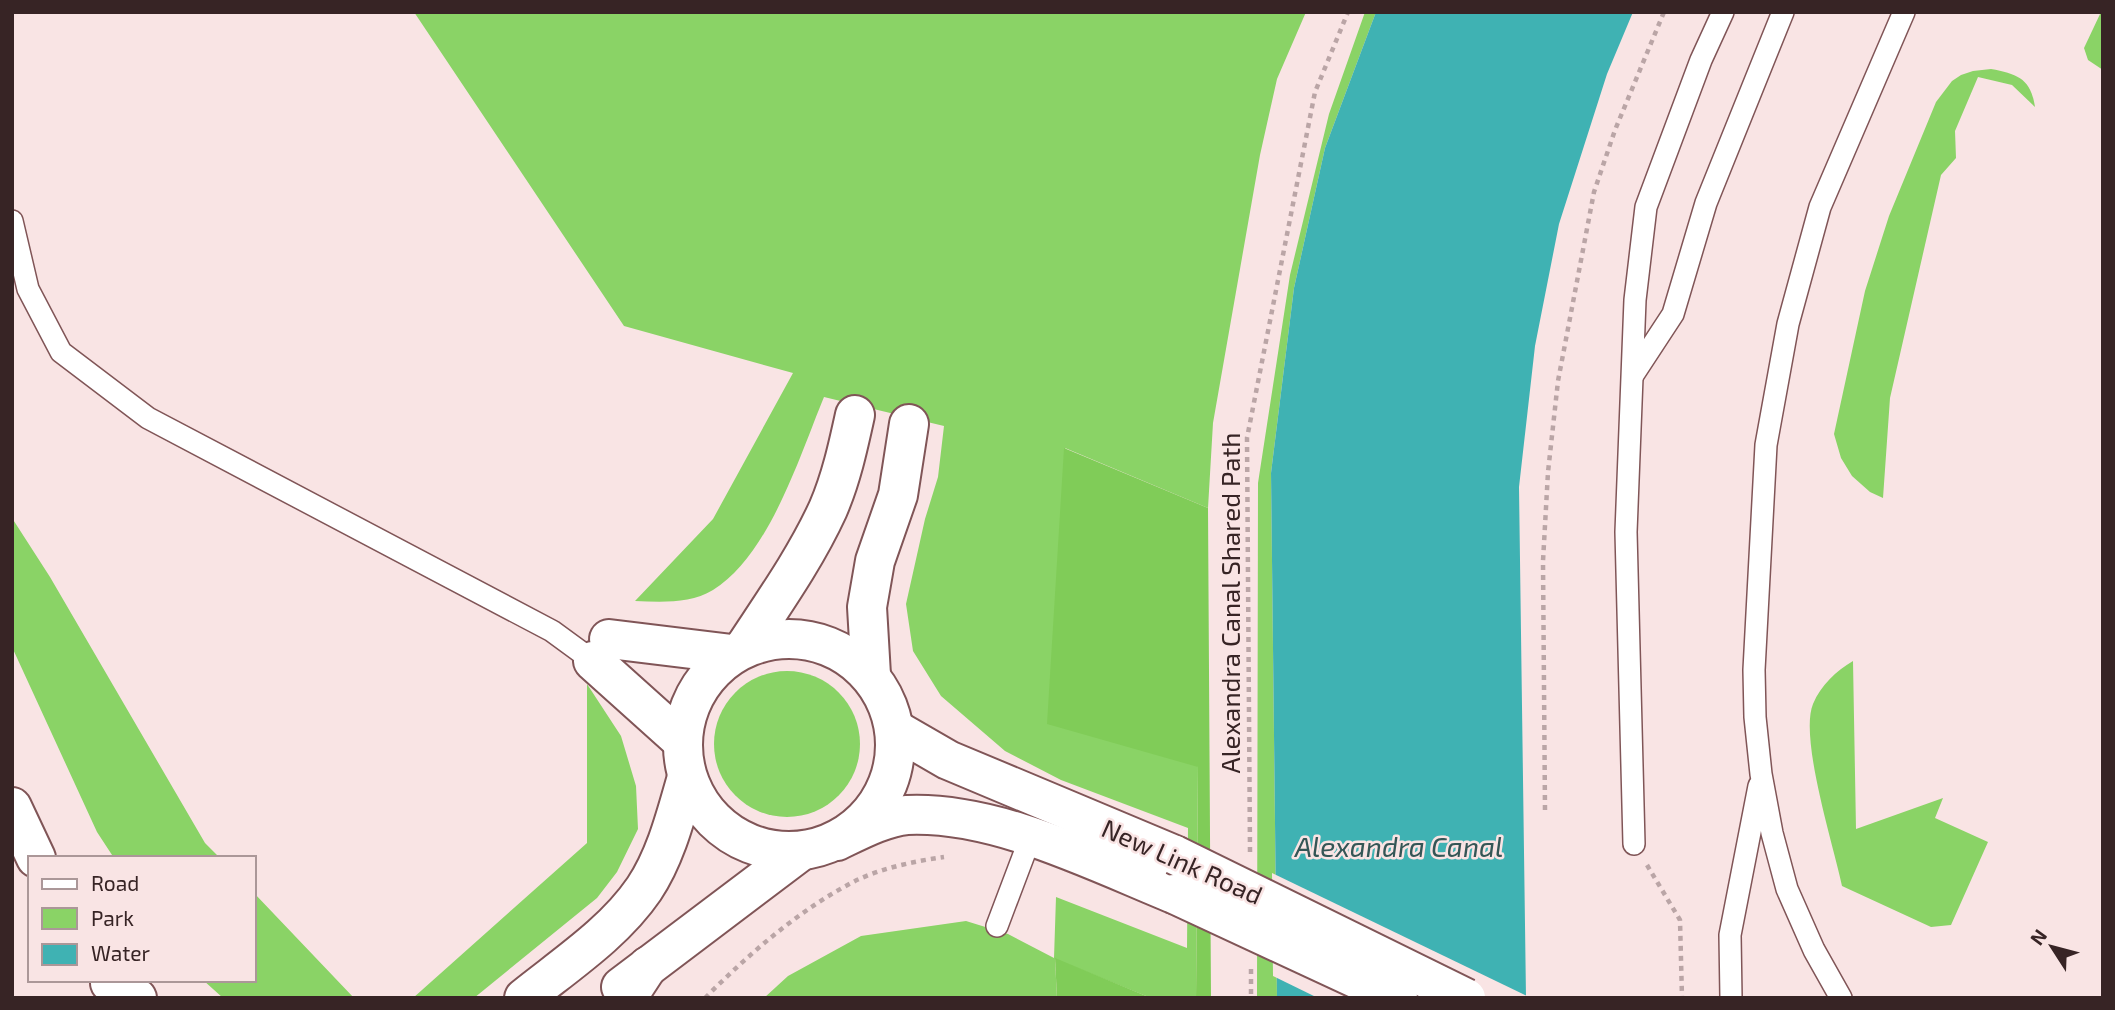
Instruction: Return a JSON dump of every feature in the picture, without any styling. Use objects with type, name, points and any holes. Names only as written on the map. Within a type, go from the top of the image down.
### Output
[{"type":"main road","points":[[601,650],[739,650],[809,546],[828,508],[846,460],[855,415]]},
{"type":"main road","points":[[871,675],[867,607],[875,561],[898,495],[909,424]]},
{"type":"main road","name":"New Link Road","points":[[837,841],[866,820],[887,790],[895,760],[896,730],[887,700],[871,675],[848,654],[821,642],[790,637],[739,650],[709,674],[690,706],[681,740],[687,777],[706,813],[731,835],[764,849],[801,851],[837,841],[880,822],[906,815],[976,820],[1031,836],[1174,894],[1398,998]]},
{"type":"main road","points":[[601,650],[681,740]]},
{"type":"main road","name":"New Link Road","points":[[896,730],[959,765],[1175,855],[1466,998]]},
{"type":"main road","name":"New Link Road","points":[[524,998],[608,929],[643,890],[657,866],[687,777]]},
{"type":"main road","points":[[12,807],[35,856]]},
{"type":"main road","name":"New Link Road","points":[[609,998],[801,851]]},
{"type":"main road","points":[[626,998],[648,966]]},
{"type":"lane","points":[[1634,844],[1626,531],[1635,300],[1646,207],[1723,12]]},
{"type":"lane","points":[[1632,377],[1673,314],[1706,203],[1783,12]]},
{"type":"lane","points":[[1841,998],[1814,950],[1787,888],[1772,833],[1761,775],[1755,717],[1754,670],[1765,458],[1788,324],[1820,207],[1904,12]]},
{"type":"lane","points":[[12,221],[28,289],[61,352],[148,418],[552,631],[601,650]]},
{"type":"lane","points":[[1731,998],[1730,935],[1761,775]]},
{"type":"lane","points":[[997,926],[1031,836]]},
{"type":"path","name":"Alexandra Canal Shared Path","points":[[1250,861],[1247,438],[1315,92],[1348,12]]},
{"type":"path","points":[[1545,810],[1543,561],[1548,472],[1558,382],[1594,192],[1615,130],[1664,12]]},
{"type":"path","points":[[1634,844],[1681,920],[1682,998]]},
{"type":"path","points":[[705,998],[788,922],[856,881],[902,865],[953,856]]},
{"type":"path","points":[[1251,957],[1251,998]]},
{"type":"green space","points":[[414,12],[1306,12],[1277,79],[1260,155],[1213,423],[1208,508],[1065,448],[1198,767],[1196,998],[1151,998],[1055,959],[1057,998],[764,998],[788,976],[861,936],[966,921],[1008,934],[1054,958],[1056,897],[1187,948],[1188,828],[1061,780],[1005,751],[941,696],[913,651],[906,604],[925,519],[938,477],[944,426],[824,397],[780,503],[751,554],[733,574],[713,590],[695,598],[635,601],[713,519],[793,373],[624,326]]},
{"type":"green space","points":[[1365,12],[1376,12],[1325,148],[1294,288],[1271,473],[1277,998],[1257,998],[1258,483],[1290,275],[1329,114]]},
{"type":"green space","points":[[2101,12],[2103,70],[2088,60],[2084,48]]},
{"type":"green space","points":[[1991,69],[2022,79],[2030,90],[2035,107],[2012,85],[1978,77],[1955,131],[1956,158],[1941,175],[1890,398],[1883,498],[1870,492],[1852,476],[1841,458],[1834,434],[1865,291],[1889,216],[1936,102],[1952,81],[1961,75]]},
{"type":"green space","points":[[1064,448],[1208,508],[1211,998],[1196,998],[1198,767],[1047,724]]},
{"type":"green space","points":[[12,518],[50,577],[205,843],[218,856],[113,856],[97,832],[12,647]]},
{"type":"green space","points":[[1853,661],[1856,829],[1943,798],[1935,818],[1988,842],[1951,925],[1931,927],[1842,886],[1819,793],[1810,741],[1810,720],[1813,704],[1820,691],[1835,674]]},
{"type":"green space","points":[[787,671],[815,677],[839,692],[854,716],[860,744],[854,772],[839,796],[815,811],[787,817],[759,811],[735,796],[720,772],[714,744],[720,716],[735,692],[759,677]]},
{"type":"green space","points":[[587,684],[621,736],[636,786],[638,829],[617,872],[597,898],[474,998],[413,998],[587,843]]},
{"type":"green space","points":[[256,895],[354,998],[223,998],[205,982],[256,982]]},
{"type":"green space","points":[[1055,958],[1151,998],[1057,998]]},
{"type":"water","name":"Alexandra Canal","points":[[1376,12],[1633,12],[1607,74],[1559,224],[1535,346],[1519,487],[1526,998],[1277,998],[1271,473],[1294,288],[1325,148]]},
{"type":"pier","points":[[1272,873],[1529,998],[1318,998],[1273,976]]}]
